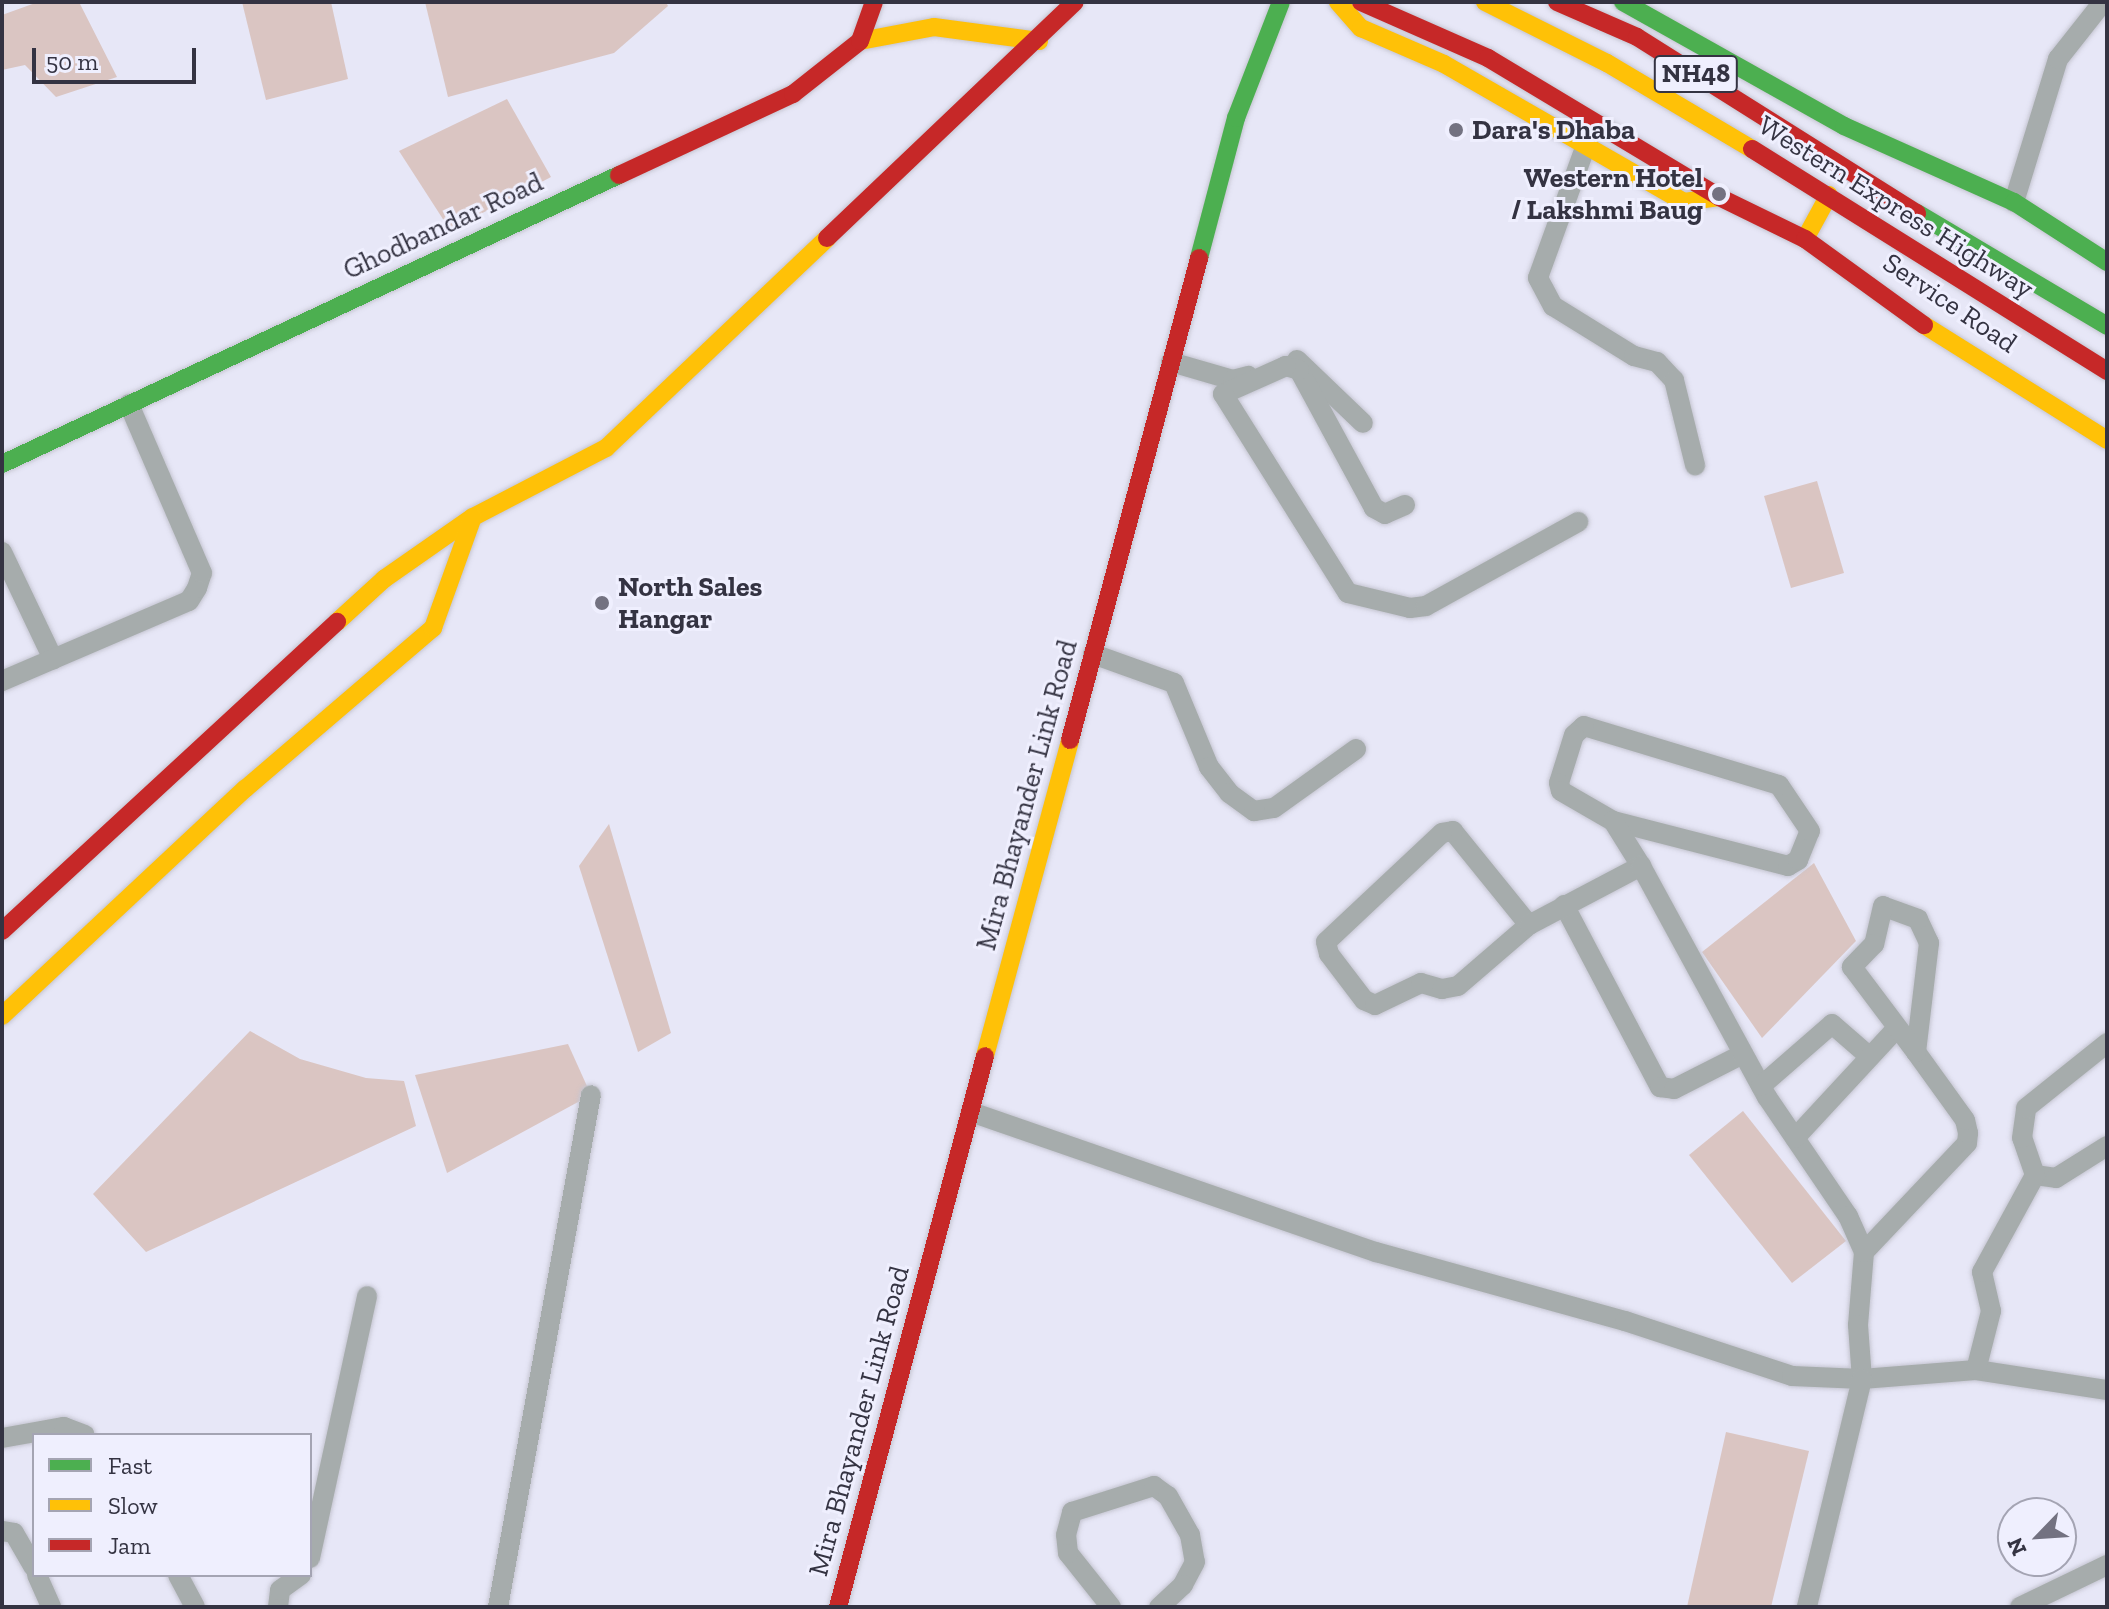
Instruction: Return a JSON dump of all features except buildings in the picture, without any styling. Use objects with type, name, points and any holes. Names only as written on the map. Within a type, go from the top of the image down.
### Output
[{"type":"main road","points":[[860,41],[874,2]]},
{"type":"main road","points":[[2,931],[384,579],[473,517],[606,448],[1039,41],[1075,2]]},
{"type":"main road","name":"Mira Bhayander Link Road","points":[[838,1607],[1236,118],[1281,2]]},
{"type":"main road","points":[[1338,2],[1361,28],[1444,64],[1684,202],[1719,197]]},
{"type":"main road","name":"Service Road","points":[[1361,2],[1488,58],[1719,197],[1805,239],[1845,264],[1915,320],[2107,440]]},
{"type":"main road","name":"Western Express Highway","points":[[1485,2],[1607,63],[1829,195],[2107,371]]},
{"type":"main road","name":"Western Express Highway","points":[[1557,2],[1637,37],[1867,184],[2107,326]]},
{"type":"main road","points":[[1623,2],[1844,126],[2014,202],[2107,262]]},
{"type":"main road","points":[[860,41],[934,27],[1039,41]]},
{"type":"main road","name":"Ghodbandar Road","points":[[2,464],[793,94],[860,41]]},
{"type":"main road","points":[[1828,158],[1844,126]]},
{"type":"main road","points":[[1805,239],[1829,195]]},
{"type":"main road","points":[[2,1016],[245,789],[433,628],[473,517]]},
{"type":"street","points":[[2014,202],[2058,59],[2103,2]]},
{"type":"street","points":[[1595,122],[1538,278],[1553,306],[1634,356],[1657,362],[1674,380],[1695,465]]},
{"type":"street","points":[[1170,368],[1233,380],[1294,359],[1306,364],[1363,423]]},
{"type":"street","points":[[1223,394],[1286,366],[1299,370],[1374,508],[1385,514],[1405,505]]},
{"type":"street","points":[[1170,368],[1223,394],[1348,593],[1410,608],[1426,606],[1578,522]]},
{"type":"street","points":[[2,681],[189,601],[202,573],[129,404]]},
{"type":"street","points":[[2,552],[53,659]]},
{"type":"street","points":[[1093,654],[1174,683],[1209,767],[1229,793],[1254,811],[1274,808],[1356,749]]},
{"type":"street","points":[[1613,821],[1788,866],[1798,860],[1810,831],[1779,785],[1584,726],[1574,735],[1559,783],[1572,800],[1613,821],[1641,866],[1761,1086],[1848,1216],[1864,1252],[1858,1325],[1862,1379],[1807,1607]]},
{"type":"street","points":[[1529,925],[1453,831],[1442,833],[1326,942],[1329,954],[1364,1000],[1375,1005],[1421,983],[1442,989],[1458,986],[1529,925],[1641,866]]},
{"type":"street","points":[[1564,905],[1660,1087],[1674,1089],[1743,1054]]},
{"type":"street","points":[[1864,1252],[1967,1143],[1965,1120],[1852,967],[1874,944],[1880,910],[1889,905],[1918,919],[1932,953],[1916,1052]]},
{"type":"street","points":[[1761,1086],[1832,1024],[1870,1057]]},
{"type":"street","points":[[1795,1138],[1897,1028]]},
{"type":"street","points":[[1976,1370],[1991,1311],[1982,1272],[2035,1175],[2022,1138],[2026,1108],[2107,1043]]},
{"type":"street","points":[[498,1607],[591,1095]]},
{"type":"street","points":[[971,1112],[1376,1252],[1625,1321],[1792,1376],[1862,1379],[1976,1370],[2107,1390]]},
{"type":"street","points":[[2035,1175],[2056,1178],[2107,1146]]},
{"type":"street","points":[[312,1549],[367,1296]]},
{"type":"street","points":[[2,1438],[64,1427],[80,1433]]},
{"type":"street","points":[[1111,1607],[1068,1553],[1066,1535],[1072,1512],[1154,1486],[1168,1496],[1190,1535],[1195,1562],[1183,1585],[1159,1607]]},
{"type":"street","points":[[2,1531],[14,1533],[32,1564]]},
{"type":"street","points":[[2027,1601],[2107,1565]]},
{"type":"street","points":[[38,1577],[51,1607]]},
{"type":"street","points":[[179,1577],[195,1607]]},
{"type":"street","points":[[278,1607],[280,1590],[298,1577]]},
{"type":"shaded area","points":[[38,2],[79,2],[117,77],[56,97],[25,65],[2,70],[2,15]]},
{"type":"shaded area","points":[[242,2],[331,2],[348,79],[266,100]]},
{"type":"shaded area","points":[[425,2],[666,2],[668,6],[614,53],[448,97]]},
{"type":"shaded area","points":[[507,99],[551,177],[450,230],[399,151]]},
{"type":"shaded area","points":[[1817,481],[1844,573],[1791,588],[1764,496]]},
{"type":"shaded area","points":[[609,824],[671,1033],[638,1052],[579,866]]},
{"type":"shaded area","points":[[1814,863],[1856,941],[1762,1038],[1702,952]]},
{"type":"shaded area","points":[[250,1031],[300,1059],[366,1078],[404,1081],[416,1126],[146,1252],[93,1194]]},
{"type":"shaded area","points":[[568,1044],[591,1095],[447,1173],[415,1075]]},
{"type":"shaded area","points":[[1743,1111],[1846,1241],[1792,1283],[1689,1155]]},
{"type":"shaded area","points":[[1726,1432],[1809,1451],[1771,1607],[1687,1607]]},
{"type":"traffic: fast","points":[[1199,258],[1236,118],[1281,2]]},
{"type":"traffic: fast","points":[[1623,2],[1844,126],[2014,202],[2107,262]]},
{"type":"traffic: fast","points":[[2,464],[619,175]]},
{"type":"traffic: fast","points":[[1917,213],[2107,326]]},
{"type":"traffic: slow","points":[[1338,2],[1361,28],[1444,64],[1684,202],[1719,197]]},
{"type":"traffic: slow","points":[[1485,2],[1607,63],[1752,149]]},
{"type":"traffic: slow","points":[[860,41],[934,27],[1039,41]]},
{"type":"traffic: slow","points":[[1805,239],[1829,195]]},
{"type":"traffic: slow","points":[[337,622],[384,579],[473,517],[606,448],[827,238]]},
{"type":"traffic: slow","points":[[1924,325],[2107,440]]},
{"type":"traffic: slow","points":[[2,1016],[245,789],[433,628],[473,517]]},
{"type":"traffic: slow","points":[[985,1056],[1070,740]]},
{"type":"traffic: jam","points":[[619,175],[793,94],[860,41],[874,2]]},
{"type":"traffic: jam","points":[[827,238],[1075,2]]},
{"type":"traffic: jam","points":[[1361,2],[1488,58],[1719,197],[1805,239],[1924,325]]},
{"type":"traffic: jam","points":[[1557,2],[1637,37],[1917,213]]},
{"type":"traffic: jam","points":[[1752,149],[2107,371]]},
{"type":"traffic: jam","points":[[1070,740],[1199,258]]},
{"type":"traffic: jam","points":[[2,931],[337,622]]},
{"type":"traffic: jam","points":[[838,1607],[985,1056]]},
{"type":"place","name":"Dara's Dhaba","points":[[1456,130]]},
{"type":"place","name":"Western Hotel / Lakshmi Baug","points":[[1719,194]]},
{"type":"place","name":"North Sales Hangar","points":[[602,603]]}]
